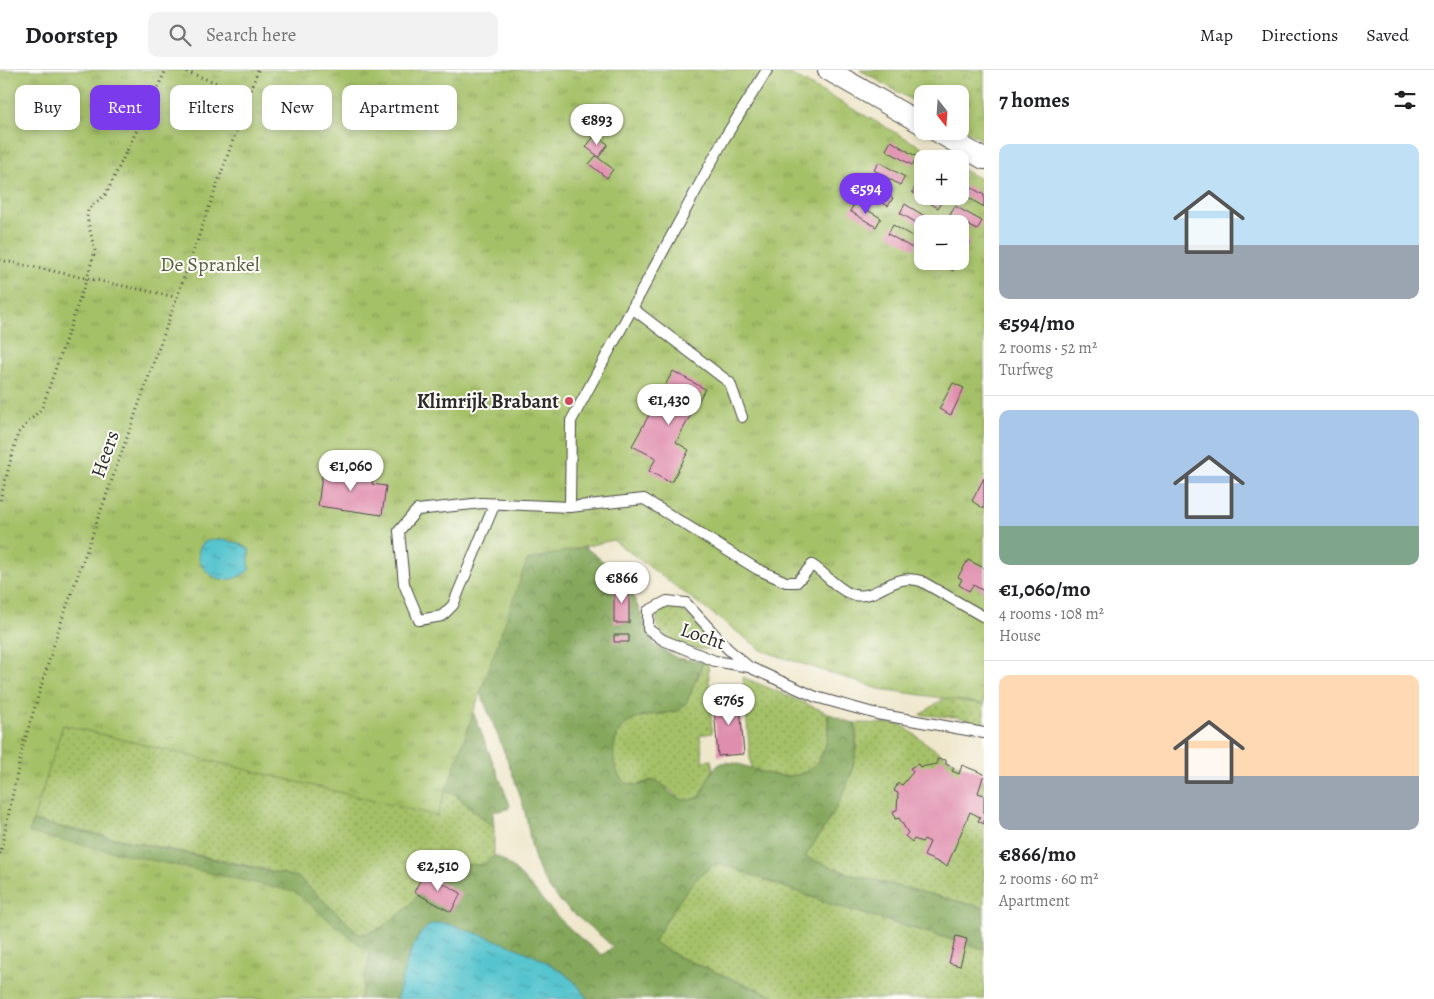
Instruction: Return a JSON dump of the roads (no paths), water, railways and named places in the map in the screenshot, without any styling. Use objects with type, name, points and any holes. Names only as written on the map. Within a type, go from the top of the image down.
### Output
[{"type":"street","points":[[828,70],[914,119]]},
{"type":"street","points":[[951,140],[984,159]]},
{"type":"lane","points":[[570,507],[571,421],[724,139],[767,70]]},
{"type":"lane","points":[[632,308],[730,383],[742,417]]},
{"type":"lane","points":[[495,503],[453,604],[442,616],[419,620],[404,584],[399,531],[417,510],[495,503],[570,507],[644,499],[758,569],[786,582],[797,582],[812,565],[824,571],[845,591],[855,595],[867,595],[897,580],[911,578],[922,581],[984,617]]},
{"type":"lane","name":"Locht","points":[[749,667],[728,649],[686,603],[667,601],[648,611],[648,628],[663,640],[715,661],[749,667],[816,697],[877,714],[984,733]]},
{"type":"water","points":[[217,539],[238,543],[249,549],[249,570],[237,578],[225,580],[215,577],[207,571],[201,564],[200,548],[206,541]]},
{"type":"water","points":[[436,923],[445,923],[502,942],[544,961],[563,972],[577,985],[587,999],[397,999],[405,967],[414,944],[427,927]]},
{"type":"place","name":"Klimrijk Brabant","points":[[569,401]]},
{"type":"park label","name":"De Sprankel","points":[[210,264]]}]
